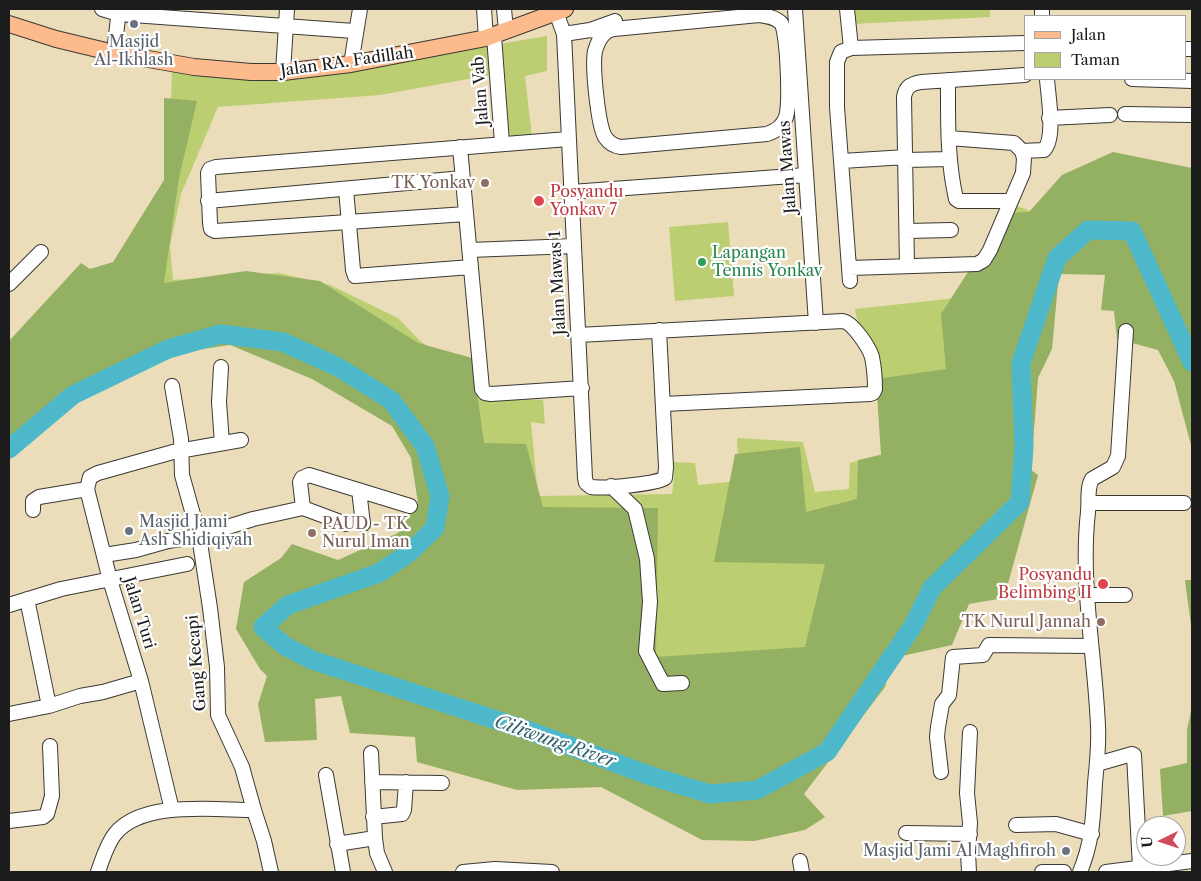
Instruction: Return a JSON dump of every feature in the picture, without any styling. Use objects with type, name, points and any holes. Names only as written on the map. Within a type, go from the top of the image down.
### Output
[{"type":"main road","name":"Jalan RA. Fadillah","points":[[9,24],[114,53],[194,67],[252,72],[283,72],[351,64],[495,35],[560,10]]},
{"type":"street","points":[[102,9],[354,31]]},
{"type":"street","points":[[283,72],[287,9]]},
{"type":"street","points":[[351,64],[360,9]]},
{"type":"street","points":[[484,9],[495,35]]},
{"type":"street","points":[[495,35],[504,9]]},
{"type":"street","points":[[597,32],[616,21],[738,9]]},
{"type":"street","name":"Jalan Mawas","points":[[795,9],[816,323]]},
{"type":"street","points":[[847,9],[851,48]]},
{"type":"street","name":"Jalan Mawas 1","points":[[560,10],[564,34],[585,478],[588,486],[595,488],[612,486]]},
{"type":"street","points":[[114,53],[119,11]]},
{"type":"street","points":[[564,34],[759,15],[771,17],[781,24],[786,37],[788,108],[785,120],[776,131],[767,134],[616,146],[606,138],[601,126],[595,55],[597,32]]},
{"type":"street","name":"Jalan Vab","points":[[495,35],[502,144]]},
{"type":"street","points":[[949,138],[1014,143],[1022,151],[1024,158],[1023,174],[990,250],[981,263],[907,266],[850,274],[837,108],[837,62],[841,52],[851,48],[1024,43]]},
{"type":"street","points":[[907,266],[904,97],[906,90],[914,84],[1024,75]]},
{"type":"street","points":[[948,80],[950,159],[957,200],[1011,201]]},
{"type":"street","points":[[1022,151],[1044,150],[1047,147],[1050,133],[1047,80]]},
{"type":"street","points":[[1162,80],[1192,81]]},
{"type":"street","points":[[1126,114],[1192,115]]},
{"type":"street","points":[[1049,118],[1110,115]]},
{"type":"street","points":[[466,214],[215,231],[210,225],[208,173],[210,169],[216,167],[568,139]]},
{"type":"street","points":[[460,147],[480,386],[483,392],[491,394],[582,388]]},
{"type":"street","points":[[842,161],[950,159]]},
{"type":"street","points":[[571,192],[806,175]]},
{"type":"street","points":[[208,201],[463,178]]},
{"type":"street","points":[[346,189],[353,270],[357,276],[471,267]]},
{"type":"street","points":[[907,231],[951,230]]},
{"type":"street","points":[[470,250],[573,246]]},
{"type":"street","points":[[9,284],[41,252]]},
{"type":"street","points":[[578,335],[843,321],[851,325],[872,358],[875,389],[873,393],[664,404]]},
{"type":"street","points":[[612,486],[657,482],[665,478],[664,404],[659,330]]},
{"type":"street","points":[[1080,872],[1092,834],[1099,727],[1091,646],[1086,552],[1090,482],[1113,467],[1118,456],[1126,331]]},
{"type":"street","points":[[221,366],[219,402],[222,443]]},
{"type":"street","name":"Gang Kecapi","points":[[172,386],[182,450],[184,482],[198,536],[215,642],[218,714],[242,767],[272,872]]},
{"type":"street","points":[[33,510],[33,501],[39,497],[86,489],[90,477],[98,473],[152,456],[241,440]]},
{"type":"street","points":[[303,508],[300,482],[306,476],[311,475],[410,506]]},
{"type":"street","points":[[612,486],[635,509],[647,559],[650,602],[646,651],[663,684],[682,683]]},
{"type":"street","name":"Jalan Turi","points":[[86,489],[110,580],[141,681],[172,810]]},
{"type":"street","points":[[359,490],[363,524]]},
{"type":"street","points":[[1089,503],[1184,503]]},
{"type":"street","points":[[104,555],[198,536],[253,519],[303,508],[346,524]]},
{"type":"street","points":[[9,605],[61,589],[187,564]]},
{"type":"street","points":[[1088,594],[1124,595]]},
{"type":"street","points":[[27,599],[49,706]]},
{"type":"street","points":[[940,772],[938,726],[942,704],[949,695],[953,657],[983,655],[989,645],[1091,646]]},
{"type":"street","points":[[9,714],[49,706],[80,696],[111,690],[141,681]]},
{"type":"street","points":[[969,872],[968,852],[970,834],[967,793],[970,732]]},
{"type":"street","points":[[9,821],[43,817],[47,814],[52,796],[50,746]]},
{"type":"street","points":[[371,753],[375,838],[377,853],[385,872]]},
{"type":"street","points":[[1097,764],[1134,755],[1140,868]]},
{"type":"street","points":[[326,775],[342,872]]},
{"type":"street","points":[[372,782],[442,783]]},
{"type":"street","points":[[374,817],[399,815],[402,813],[406,782]]},
{"type":"street","points":[[98,872],[115,834],[125,824],[150,813],[172,810],[254,810]]},
{"type":"street","points":[[1016,825],[1056,824],[1092,834]]},
{"type":"street","points":[[906,833],[970,834]]},
{"type":"street","points":[[337,844],[375,838]]},
{"type":"street","points":[[1106,872],[1192,861]]},
{"type":"street","points":[[463,872],[495,869],[543,872]]},
{"type":"street","points":[[1042,872],[1064,872]]},
{"type":"green space","points":[[853,9],[990,9],[990,17],[853,24]]},
{"type":"green space","points":[[547,36],[547,71],[525,76],[532,137],[511,144],[501,73],[380,95],[218,107],[181,194],[170,246],[173,280],[279,273],[330,285],[398,318],[420,341],[457,366],[496,398],[543,400],[545,424],[531,422],[538,496],[672,494],[674,477],[672,462],[695,463],[698,485],[739,481],[737,438],[803,442],[815,492],[849,489],[850,463],[885,453],[881,359],[864,354],[855,309],[966,297],[1012,204],[1046,217],[762,768],[462,512],[342,336],[76,270],[114,267],[169,178],[172,67],[303,77]]},
{"type":"green space","points":[[164,98],[197,101],[179,178],[164,283],[246,271],[320,281],[418,343],[472,358],[484,443],[526,444],[543,507],[658,508],[656,657],[805,647],[825,564],[714,562],[735,454],[800,447],[806,512],[857,499],[858,460],[881,455],[876,379],[946,369],[941,314],[1006,213],[1029,212],[1062,175],[1113,152],[1192,168],[1192,449],[1174,381],[1158,350],[1117,339],[1114,311],[1101,310],[1105,275],[1059,274],[1052,349],[1038,378],[1031,470],[1038,475],[1004,598],[969,604],[952,645],[893,658],[885,687],[804,794],[825,817],[805,830],[754,841],[702,840],[601,787],[517,790],[417,762],[415,737],[350,733],[341,696],[315,699],[317,740],[265,742],[258,704],[267,676],[260,669],[236,629],[244,582],[281,558],[292,544],[338,560],[398,533],[418,503],[411,458],[392,426],[312,379],[230,345],[163,355],[105,377],[9,455],[9,341],[81,263],[90,269],[113,262],[164,180]]},
{"type":"green space","name":"Lapangan Tennis Yonkav","points":[[728,222],[734,296],[675,301],[669,227]]},
{"type":"green space","points":[[1185,580],[1192,580],[1192,633]]},
{"type":"green space","points":[[1192,706],[1192,811],[1163,816],[1160,769],[1187,763],[1187,730]]},
{"type":"waterway","name":"Ciliwung River","points":[[9,449],[73,395],[168,349],[221,334],[283,342],[338,367],[391,400],[425,446],[440,496],[435,528],[409,553],[379,573],[288,605],[263,627],[285,646],[312,660],[527,730],[651,776],[710,794],[757,790],[827,752],[913,626],[932,588],[1020,502],[1024,447],[1021,363],[1057,258],[1088,230],[1132,231],[1192,362]]},
{"type":"place","name":"Masjid Al-Ikhlash","points":[[134,24]]},
{"type":"place","name":"TK Yonkav","points":[[485,183]]},
{"type":"place","name":"Posyandu Yonkav 7","points":[[539,201]]},
{"type":"place","name":"Lapangan Tennis Yonkav","points":[[702,262]]},
{"type":"place","name":"Masjid Jami Ash Shidiqiyah","points":[[129,531]]},
{"type":"place","name":"PAUD - TK Nurul Iman","points":[[312,533]]},
{"type":"place","name":"Posyandu Belimbing II","points":[[1103,584]]},
{"type":"place","name":"TK Nurul Jannah","points":[[1101,622]]},
{"type":"place","name":"Masjid Jami Al Maghfiroh","points":[[1066,851]]}]
